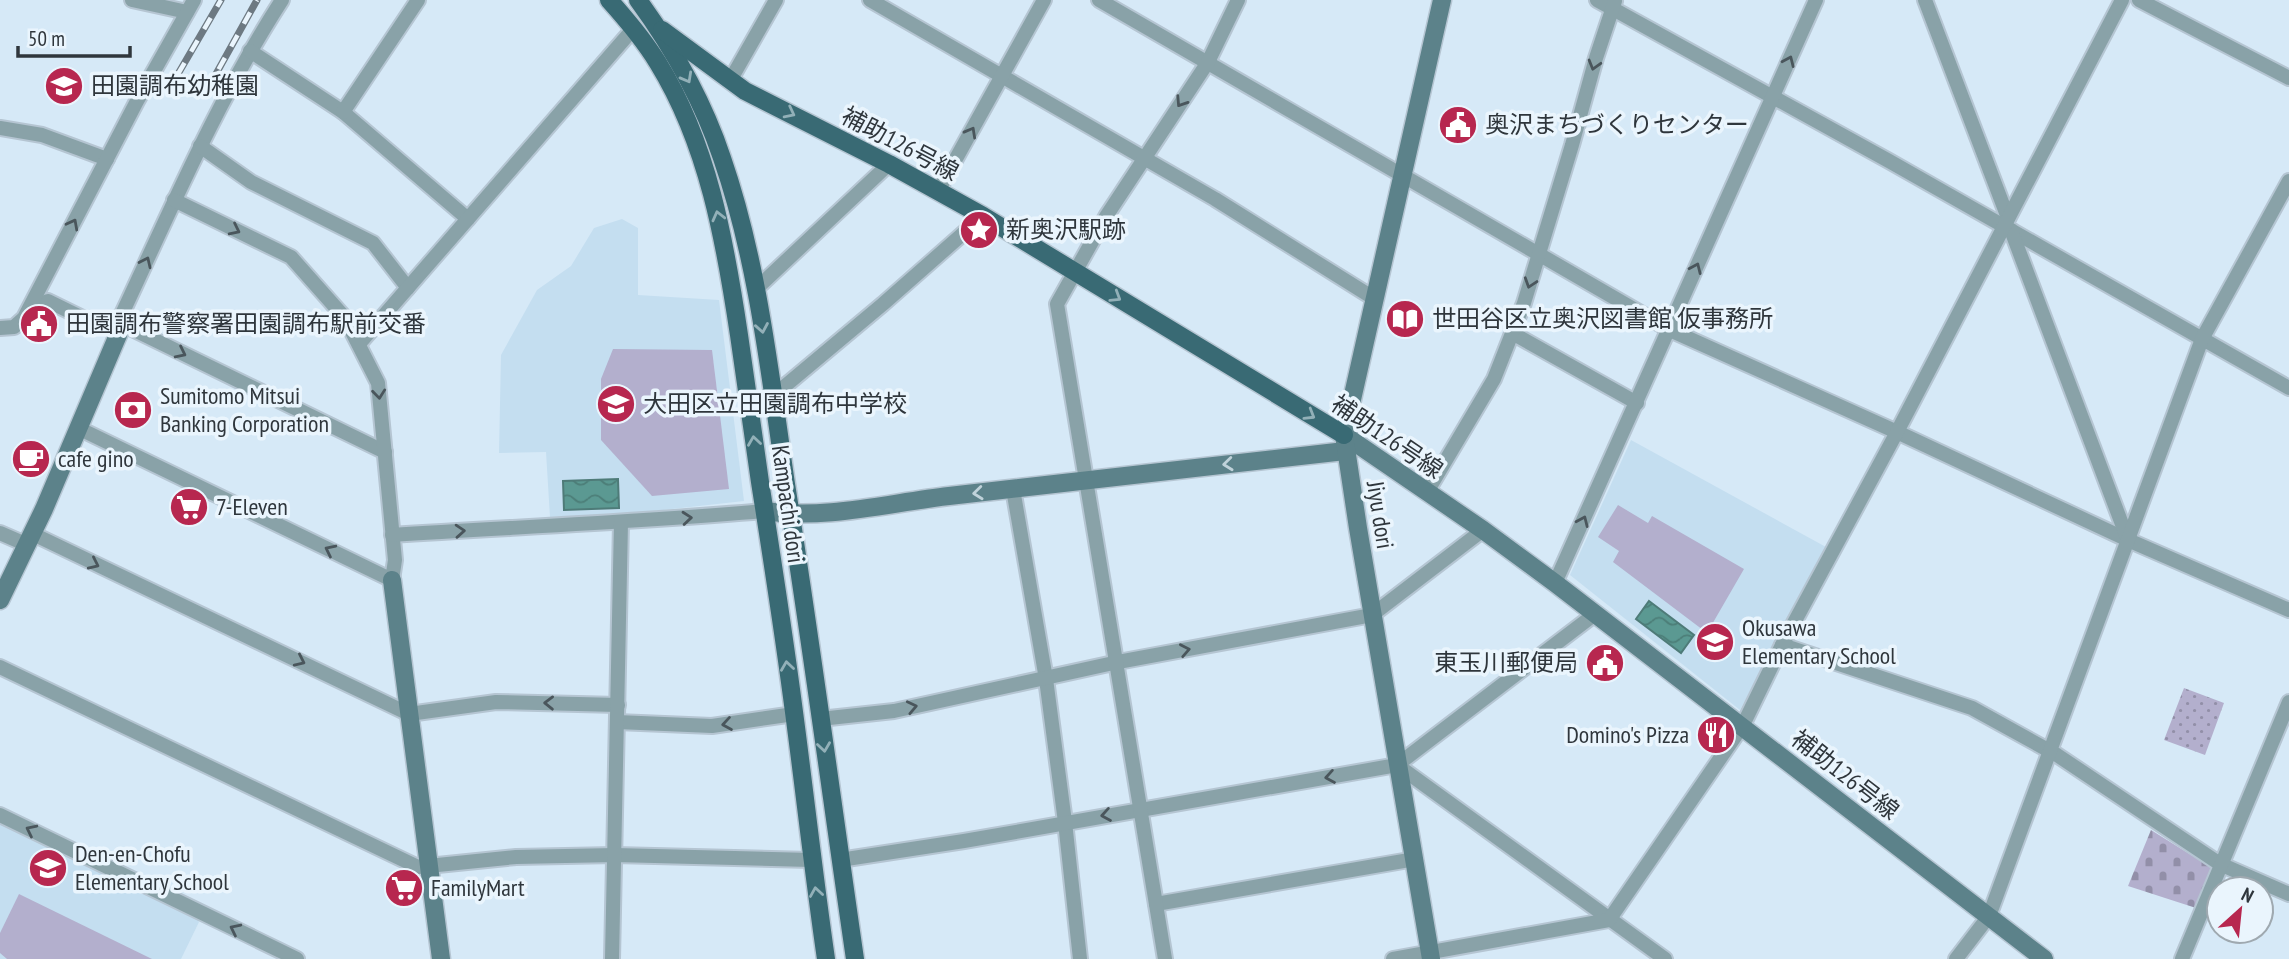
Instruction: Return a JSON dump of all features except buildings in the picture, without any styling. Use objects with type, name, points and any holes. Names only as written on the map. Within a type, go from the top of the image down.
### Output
[{"type":"main road","name":"Kampachi dori","points":[[609,0],[634,28],[658,63],[682,108],[719,221],[729,270],[765,511],[794,714],[811,860],[827,959]]},
{"type":"main road","name":"Kampachi dori","points":[[638,0],[657,26],[695,93],[722,155],[735,198],[755,290],[773,396],[855,959]]},
{"type":"main road","name":"補助126号線","points":[[657,26],[745,91],[889,164],[983,216],[1345,443]]},
{"type":"street","points":[[0,328],[14,327],[24,318],[190,6],[132,0]]},
{"type":"street","points":[[0,600],[78,428],[118,335],[122,314],[174,200],[250,51],[282,0]]},
{"type":"street","points":[[343,112],[418,0]]},
{"type":"street","points":[[731,79],[776,0]]},
{"type":"street","points":[[870,0],[1215,199],[1375,299]]},
{"type":"street","points":[[938,191],[1044,0]]},
{"type":"street","points":[[1099,0],[1670,330],[2127,540],[2289,610]]},
{"type":"street","points":[[1166,959],[1057,304],[1107,215],[1208,62],[1238,0]]},
{"type":"street","name":"Jiyu dori","points":[[1431,956],[1345,443],[1443,0]]},
{"type":"street","points":[[1597,0],[1614,4],[1773,97],[2008,225],[2289,388]]},
{"type":"street","points":[[1555,583],[1816,0]]},
{"type":"street","points":[[1925,0],[2127,540]]},
{"type":"street","points":[[1393,959],[1431,956],[1609,920],[1743,726],[1782,645],[2008,225],[2122,0]]},
{"type":"street","points":[[2138,0],[2289,78]]},
{"type":"street","points":[[1427,492],[1494,379],[1512,333],[1539,255],[1614,4]]},
{"type":"street","points":[[359,344],[634,28]]},
{"type":"street","points":[[250,51],[343,112],[468,219]]},
{"type":"street","points":[[0,128],[42,135],[107,159]]},
{"type":"street","points":[[200,146],[251,181],[373,243],[408,288]]},
{"type":"street","points":[[755,290],[889,164]]},
{"type":"street","points":[[1956,959],[1989,916],[2202,339],[2289,181]]},
{"type":"street","points":[[174,200],[291,257],[345,317],[378,383],[395,560],[392,580],[441,959]]},
{"type":"street","points":[[773,396],[983,216]]},
{"type":"street","points":[[43,303],[48,301],[101,327]]},
{"type":"street","points":[[120,323],[384,452]]},
{"type":"street","points":[[1512,333],[1637,403]]},
{"type":"street","points":[[78,428],[392,580]]},
{"type":"street","points":[[392,536],[765,511],[791,515],[813,514],[1086,480],[1345,443]]},
{"type":"street","name":"補助126号線","points":[[1345,443],[1427,492],[1555,583],[2044,959]]},
{"type":"street","points":[[1013,489],[1046,678],[1080,959]]},
{"type":"street","points":[[612,959],[621,522]]},
{"type":"street","points":[[820,719],[894,711],[1118,662],[1372,615],[1483,530]]},
{"type":"street","points":[[0,533],[28,539],[409,714],[496,702],[618,705]]},
{"type":"street","points":[[841,860],[1398,765],[1595,614]]},
{"type":"street","points":[[1782,645],[1972,709],[2050,752],[2220,864],[2289,894]]},
{"type":"street","points":[[0,667],[413,865],[429,867],[516,857],[615,855],[811,860]]},
{"type":"street","points":[[2182,959],[2289,702]]},
{"type":"street","points":[[617,723],[712,726],[794,714]]},
{"type":"street","points":[[1398,765],[1665,959]]},
{"type":"street","points":[[0,815],[296,959]]},
{"type":"street","points":[[1156,904],[1415,859]]},
{"type":"shaded area","name":"大田区立田園調布中学校","points":[[622,219],[638,228],[638,295],[719,300],[744,501],[627,514],[550,517],[546,452],[499,453],[501,355],[537,290],[571,266],[594,228]]},
{"type":"shaded area","name":"Okusawa Elementary School","points":[[1631,440],[1826,547],[1740,710],[1570,575]]},
{"type":"shaded area","name":"Den-en-Chofu Elementary School","points":[[0,822],[194,914],[199,922],[181,959],[0,959]]},
{"type":"green space","points":[[613,349],[712,350],[729,489],[652,496],[601,440],[601,379]]},
{"type":"green space","points":[[1618,505],[1648,523],[1652,516],[1744,569],[1707,633],[1613,562],[1619,551],[1598,537]]},
{"type":"green space","points":[[2184,688],[2224,703],[2205,755],[2164,740]]},
{"type":"green space","points":[[2151,830],[2212,868],[2209,875],[2205,875],[2205,886],[2196,908],[2128,886]]},
{"type":"green space","points":[[19,894],[152,959],[7,959],[0,953],[0,933]]},
{"type":"water","points":[[618,479],[619,508],[564,510],[563,481]]},
{"type":"water","points":[[1649,601],[1694,635],[1681,653],[1636,619]]},
{"type":"railway","points":[[178,74],[221,0]]},
{"type":"railway","points":[[206,92],[257,0]]},
{"type":"place","name":"田園調布幼稚園","points":[[64,86]]},
{"type":"place","name":"奥沢まちづくりセンター","points":[[1458,125]]},
{"type":"place","name":"新奥沢駅跡","points":[[979,230]]},
{"type":"place","name":"世田谷区立奥沢図書館 仮事務所","points":[[1405,319]]},
{"type":"place","name":"田園調布警察署田園調布駅前交番","points":[[39,324]]},
{"type":"place","name":"大田区立田園調布中学校","points":[[616,404]]},
{"type":"place","name":"Sumitomo Mitsui Banking Corporation","points":[[133,410]]},
{"type":"place","name":"cafe gino","points":[[31,459]]},
{"type":"place","name":"7-Eleven","points":[[189,507]]},
{"type":"place","name":"Okusawa Elementary School","points":[[1715,642]]},
{"type":"place","name":"東玉川郵便局","points":[[1605,663]]},
{"type":"place","name":"Domino's Pizza","points":[[1716,735]]},
{"type":"place","name":"Den-en-Chofu Elementary School","points":[[48,868]]},
{"type":"place","name":"FamilyMart","points":[[404,888]]}]
